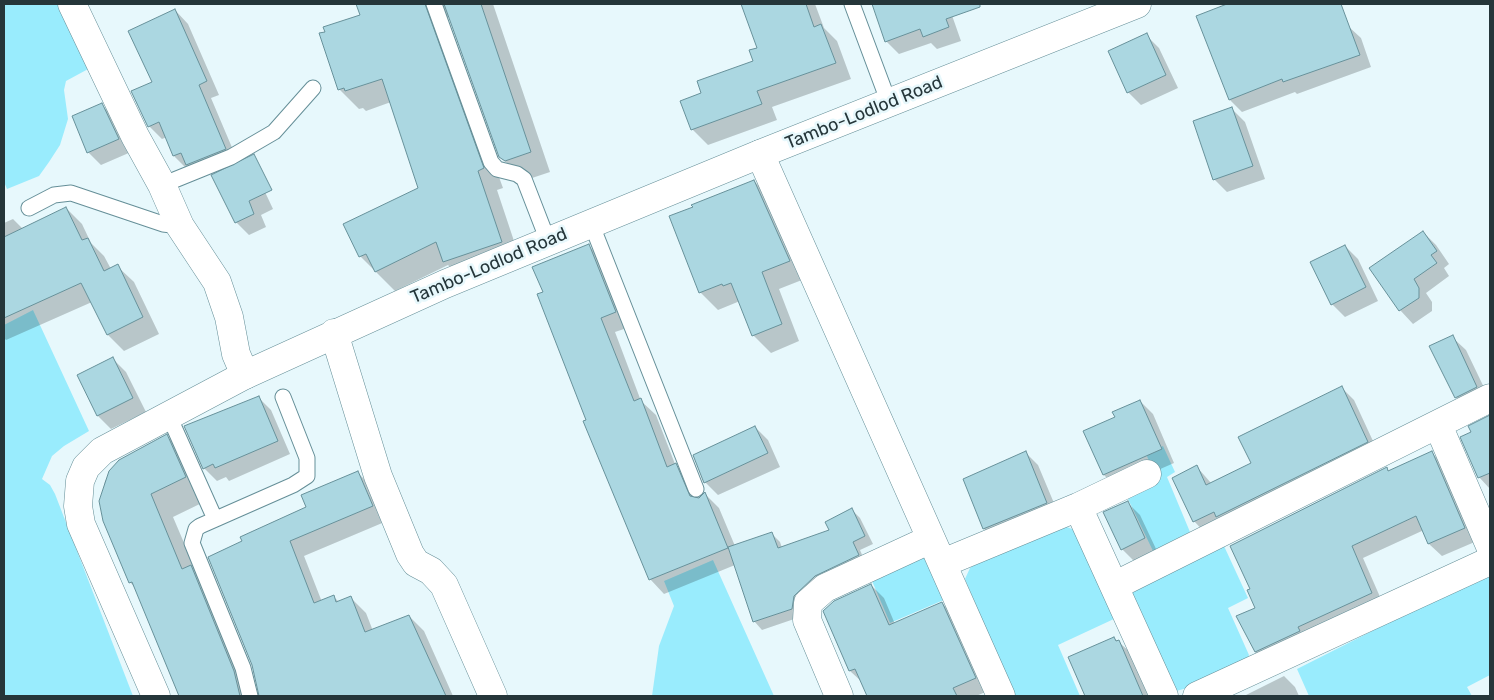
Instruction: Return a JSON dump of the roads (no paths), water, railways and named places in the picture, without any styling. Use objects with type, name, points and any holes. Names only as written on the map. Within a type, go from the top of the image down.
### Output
[{"type":"street","points":[[72,4],[135,136],[162,185],[180,226],[217,282],[229,317],[236,354],[245,375]]},
{"type":"street","name":"Tambo-Lodlod Road","points":[[156,696],[84,533],[78,496],[82,474],[95,456],[245,375],[334,333],[591,223],[890,103],[1098,12],[1137,4]]},
{"type":"street","points":[[760,154],[1001,696]]},
{"type":"street","points":[[334,333],[378,476],[410,554],[416,563],[431,571],[444,584],[493,696]]},
{"type":"street","points":[[1114,586],[1490,398]]},
{"type":"street","points":[[1438,425],[1490,546]]},
{"type":"street","points":[[943,563],[1078,507],[1147,474]]},
{"type":"street","points":[[1078,507],[1164,696]]},
{"type":"street","points":[[840,696],[807,620],[808,603],[825,588],[931,539]]},
{"type":"street","points":[[1197,696],[1490,561]]},
{"type":"lane","points":[[434,4],[491,162],[497,169],[517,174],[524,179],[548,241]]},
{"type":"lane","points":[[852,4],[890,103]]},
{"type":"lane","points":[[162,185],[231,158],[274,132],[313,88]]},
{"type":"lane","points":[[29,208],[54,195],[71,193],[163,224],[180,226]]},
{"type":"lane","points":[[591,223],[696,489]]},
{"type":"lane","points":[[250,696],[244,668],[192,543],[196,529],[214,519],[294,485],[307,476],[307,458],[283,397]]},
{"type":"lane","points":[[169,416],[214,519]]}]
